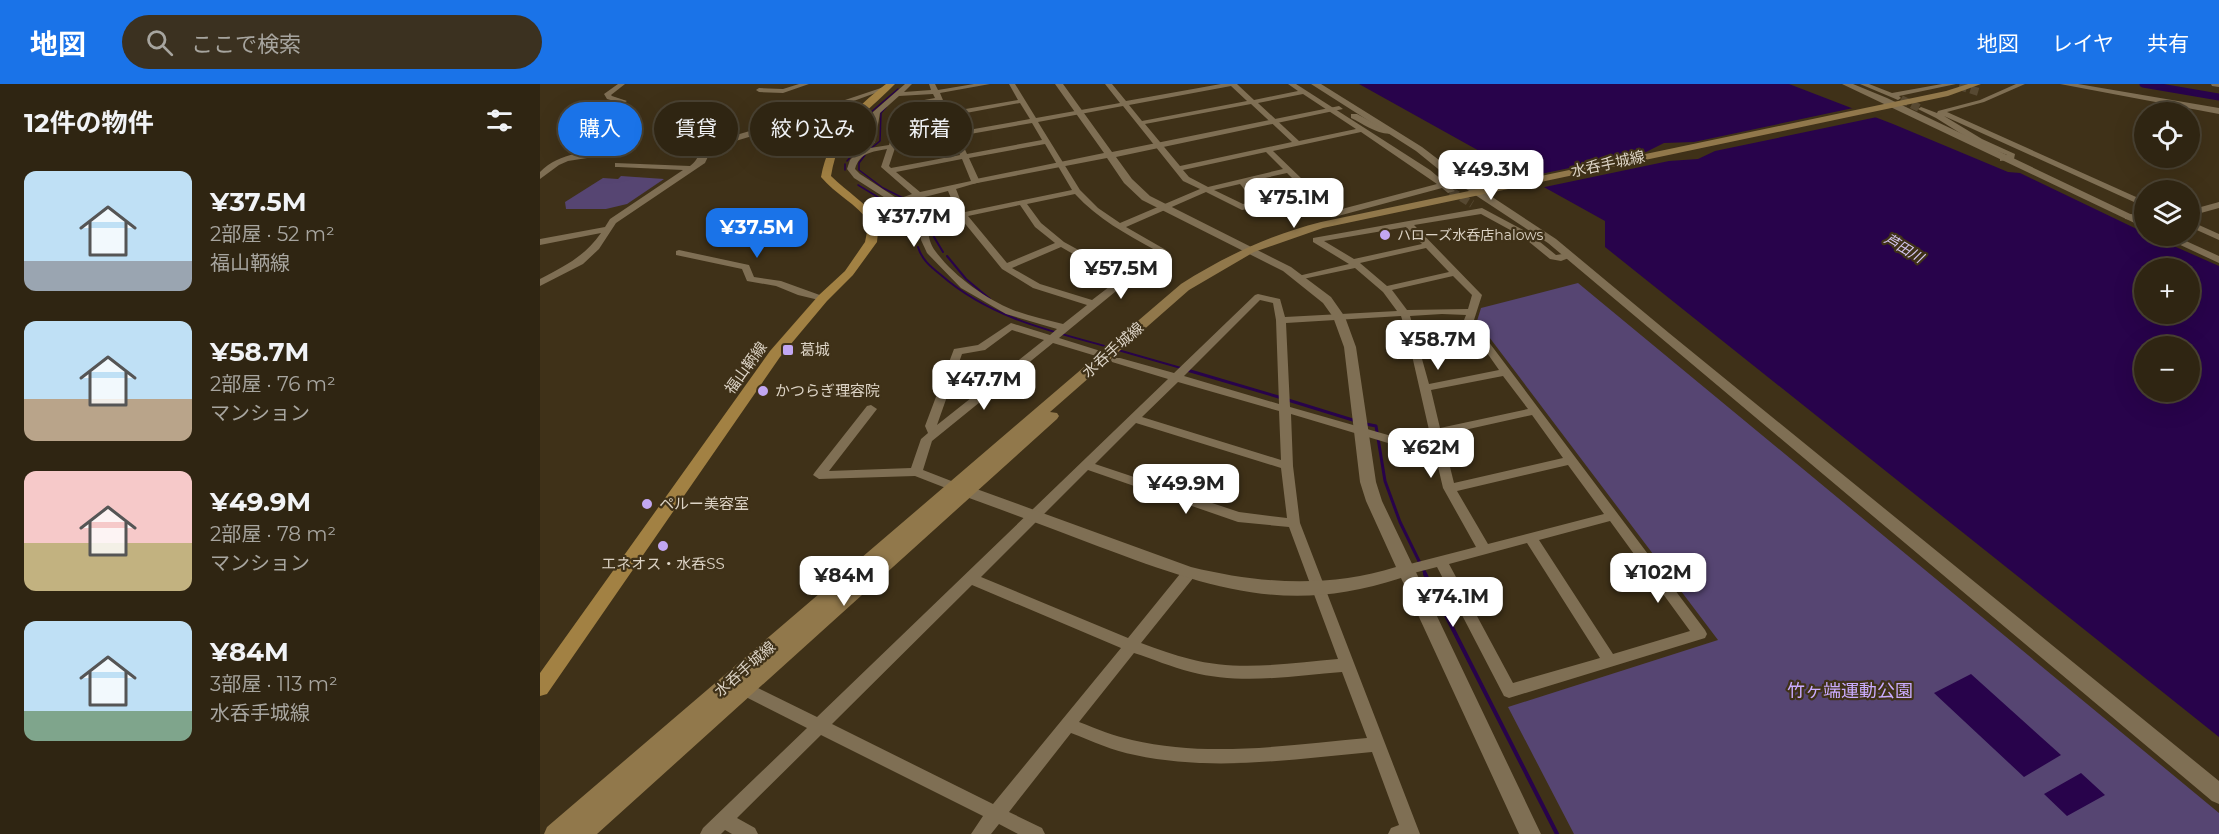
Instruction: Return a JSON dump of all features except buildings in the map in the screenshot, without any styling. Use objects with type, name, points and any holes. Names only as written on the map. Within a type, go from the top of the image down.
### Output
[{"type":"main road","name":"水呑手城線","points":[[555,834],[961,489],[1117,353],[1197,288],[1253,251],[1329,230],[1485,197],[1894,101],[1948,93],[1977,84]]},
{"type":"main road","name":"水呑手城線","points":[[1894,101],[1954,96],[1987,84]]},
{"type":"main road","points":[[867,211],[847,197],[826,177],[827,166],[851,116],[891,89]]},
{"type":"main road","name":"福山鞆線","points":[[540,688],[775,354],[849,273],[871,242],[874,222],[867,211]]},
{"type":"main road","name":"水呑手城線","points":[[581,834],[745,689],[961,489]]},
{"type":"street","points":[[621,102],[624,100],[609,98],[608,94],[622,84]]},
{"type":"street","points":[[759,90],[783,91],[807,84]]},
{"type":"street","points":[[540,283],[586,257],[596,247],[607,229],[626,211],[704,159],[706,148],[709,146],[773,127],[818,109],[909,84]]},
{"type":"street","points":[[932,84],[940,102]]},
{"type":"street","points":[[917,102],[987,84]]},
{"type":"street","points":[[916,472],[927,439],[933,432],[1161,250],[1119,227],[1090,207],[1077,191],[1012,84]]},
{"type":"street","points":[[1059,84],[1137,190],[1162,208],[1253,251],[1301,278],[1327,300],[1339,317],[1350,347],[1368,482],[1374,501],[1411,569],[1530,834]]},
{"type":"street","points":[[1109,84],[1186,179],[1204,189],[1242,207],[1311,193]]},
{"type":"street","points":[[972,131],[1232,84],[1297,143]]},
{"type":"street","points":[[1291,84],[1310,87],[1393,132],[1552,241],[2219,794]]},
{"type":"street","points":[[1846,84],[1894,101],[1955,85]]},
{"type":"street","points":[[1863,84],[2003,159],[2134,220]]},
{"type":"street","points":[[1880,84],[1894,101]]},
{"type":"street","points":[[1894,101],[1915,84]]},
{"type":"street","points":[[1937,112],[1982,101],[2022,84]]},
{"type":"street","points":[[2064,84],[2166,102]]},
{"type":"street","points":[[2121,84],[2169,102]]},
{"type":"street","points":[[1140,123],[1252,102],[1310,87]]},
{"type":"street","points":[[1310,87],[1362,130],[1452,191]]},
{"type":"street","points":[[891,89],[937,96]]},
{"type":"street","points":[[891,89],[877,112],[871,142],[853,162],[851,169],[892,203],[918,211],[924,217],[925,240],[932,254],[964,286],[1009,312],[1058,333],[1117,353],[1285,402],[1362,427],[1384,438],[1436,433],[1535,411]]},
{"type":"street","points":[[1982,93],[1990,96]]},
{"type":"street","points":[[972,109],[1022,101]]},
{"type":"street","points":[[2200,108],[2219,111]]},
{"type":"street","points":[[1921,109],[1937,112],[2134,199]]},
{"type":"street","points":[[867,211],[951,187],[1336,110],[1393,132]]},
{"type":"street","points":[[1937,112],[1979,141],[2011,154],[2011,157],[2003,159]]},
{"type":"street","points":[[2200,113],[2219,120]]},
{"type":"street","points":[[1177,169],[1362,130]]},
{"type":"street","points":[[889,171],[1047,141]]},
{"type":"street","points":[[1267,149],[1330,211],[1338,213],[1442,185]]},
{"type":"street","points":[[540,177],[566,158],[580,156]]},
{"type":"street","points":[[889,156],[885,167],[918,195]]},
{"type":"street","points":[[964,157],[976,182]]},
{"type":"street","points":[[618,165],[690,168]]},
{"type":"street","points":[[1119,227],[1204,189],[1288,170]]},
{"type":"street","points":[[1242,181],[1252,193],[1261,194],[1303,184]]},
{"type":"street","points":[[951,187],[962,215],[1005,267],[1015,275],[1050,291],[1094,304]]},
{"type":"street","points":[[962,215],[1077,191]]},
{"type":"street","points":[[1485,197],[1407,223],[1316,240],[1355,264],[1385,289],[1405,314],[1449,488],[1485,550]]},
{"type":"street","points":[[1272,202],[1285,215],[1294,216],[1326,207]]},
{"type":"street","points":[[1022,203],[1038,225],[1060,244],[1124,279]]},
{"type":"street","points":[[2200,210],[2219,205]]},
{"type":"street","points":[[2128,217],[2134,217]]},
{"type":"street","points":[[1407,223],[1476,295],[1469,312],[1469,320],[1700,634],[1509,691],[1436,563]]},
{"type":"street","points":[[2200,228],[2219,237]]},
{"type":"street","points":[[540,242],[607,229]]},
{"type":"street","points":[[1005,267],[1060,244]]},
{"type":"street","points":[[1301,278],[1428,244]]},
{"type":"street","points":[[2189,246],[2219,260]]},
{"type":"street","points":[[679,253],[746,267],[750,279],[778,283],[801,293],[824,298]]},
{"type":"street","points":[[1385,289],[1455,273]]},
{"type":"street","points":[[710,834],[1258,297],[1277,301],[1281,321],[1287,466],[1294,523],[1377,744],[1406,834]]},
{"type":"street","points":[[1281,321],[1442,311],[1469,312]]},
{"type":"street","points":[[933,432],[931,426],[958,351],[981,348],[1011,326],[1058,333]]},
{"type":"street","points":[[1425,388],[1506,372]]},
{"type":"street","points":[[871,409],[819,475],[916,472],[1189,573],[1223,582],[1270,589],[1320,590],[1359,584],[1613,516]]},
{"type":"street","points":[[1133,418],[1287,466]]},
{"type":"street","points":[[1449,488],[1571,460]]},
{"type":"street","points":[[1086,465],[1238,517],[1294,523]]},
{"type":"street","points":[[1531,538],[1610,661]]},
{"type":"street","points":[[980,834],[1189,573]]},
{"type":"street","points":[[971,579],[1132,646],[1191,666],[1223,671],[1261,672],[1347,664]]},
{"type":"street","points":[[745,689],[1036,834]]},
{"type":"street","points":[[1069,725],[1133,748],[1189,756],[1224,758],[1377,744]]},
{"type":"street","points":[[724,820],[749,834]]},
{"type":"green space","points":[[621,176],[664,179],[627,204],[606,209],[566,209],[565,202],[603,178],[618,179]]},
{"type":"green space","name":"竹ヶ端運動公園","points":[[1578,283],[2219,813],[2219,834],[1574,834],[1508,707],[1718,640],[1477,321],[1481,308]]},
{"type":"water","name":"芦田川","points":[[1359,84],[1789,84],[2008,172],[2020,173],[2134,228],[2134,246],[2174,246],[2219,266],[2219,737],[1605,247],[1605,221]]},
{"type":"water","points":[[1971,674],[2061,755],[2024,777],[1934,693]]},
{"type":"water","points":[[2081,773],[2105,795],[2067,816],[2044,794]]},
{"type":"pier","points":[[1858,107],[1882,116],[1715,151],[1698,159],[1669,161],[1540,188],[1521,178],[1646,152],[1664,143],[1694,142]]},
{"type":"waterway","points":[[2143,84],[2219,97]]},
{"type":"waterway","points":[[847,161],[865,141],[870,113],[898,89]]},
{"type":"waterway","points":[[876,144],[880,141],[881,113],[886,107]]},
{"type":"waterway","points":[[864,156],[859,163],[859,170],[883,188],[903,198]]},
{"type":"waterway","points":[[845,164],[845,170]]},
{"type":"waterway","points":[[858,185],[901,211]]},
{"type":"waterway","points":[[910,201],[927,211]]},
{"type":"waterway","points":[[899,209],[910,216],[915,236]]},
{"type":"waterway","points":[[924,209],[932,214],[934,237],[943,252]]},
{"type":"waterway","points":[[918,247],[924,259],[934,269],[979,302],[1020,321],[1109,347]]},
{"type":"waterway","points":[[947,256],[966,279],[990,299]]},
{"type":"waterway","points":[[1118,350],[1181,368]]},
{"type":"waterway","points":[[1191,371],[1187,370],[1282,398]]},
{"type":"waterway","points":[[1288,400],[1356,421]]},
{"type":"waterway","points":[[1366,424],[1376,426],[1385,481],[1400,522],[1420,563]]},
{"type":"waterway","points":[[1423,569],[1426,575]]},
{"type":"waterway","points":[[1425,574],[1557,834]]},
{"type":"tunnel","points":[[1959,86],[1982,93]]},
{"type":"tunnel","points":[[1901,99],[1921,109]]},
{"type":"tunnel","points":[[1451,191],[1472,204]]},
{"type":"place","name":"ハローズ水呑店halows","points":[[1385,235]]},
{"type":"place","name":"葛城","points":[[788,350]]},
{"type":"place","name":"かつらぎ理容院","points":[[763,391]]},
{"type":"place","name":"ペルー美容室","points":[[647,504]]},
{"type":"place","name":"エネオス・水呑SS","points":[[663,546]]}]
